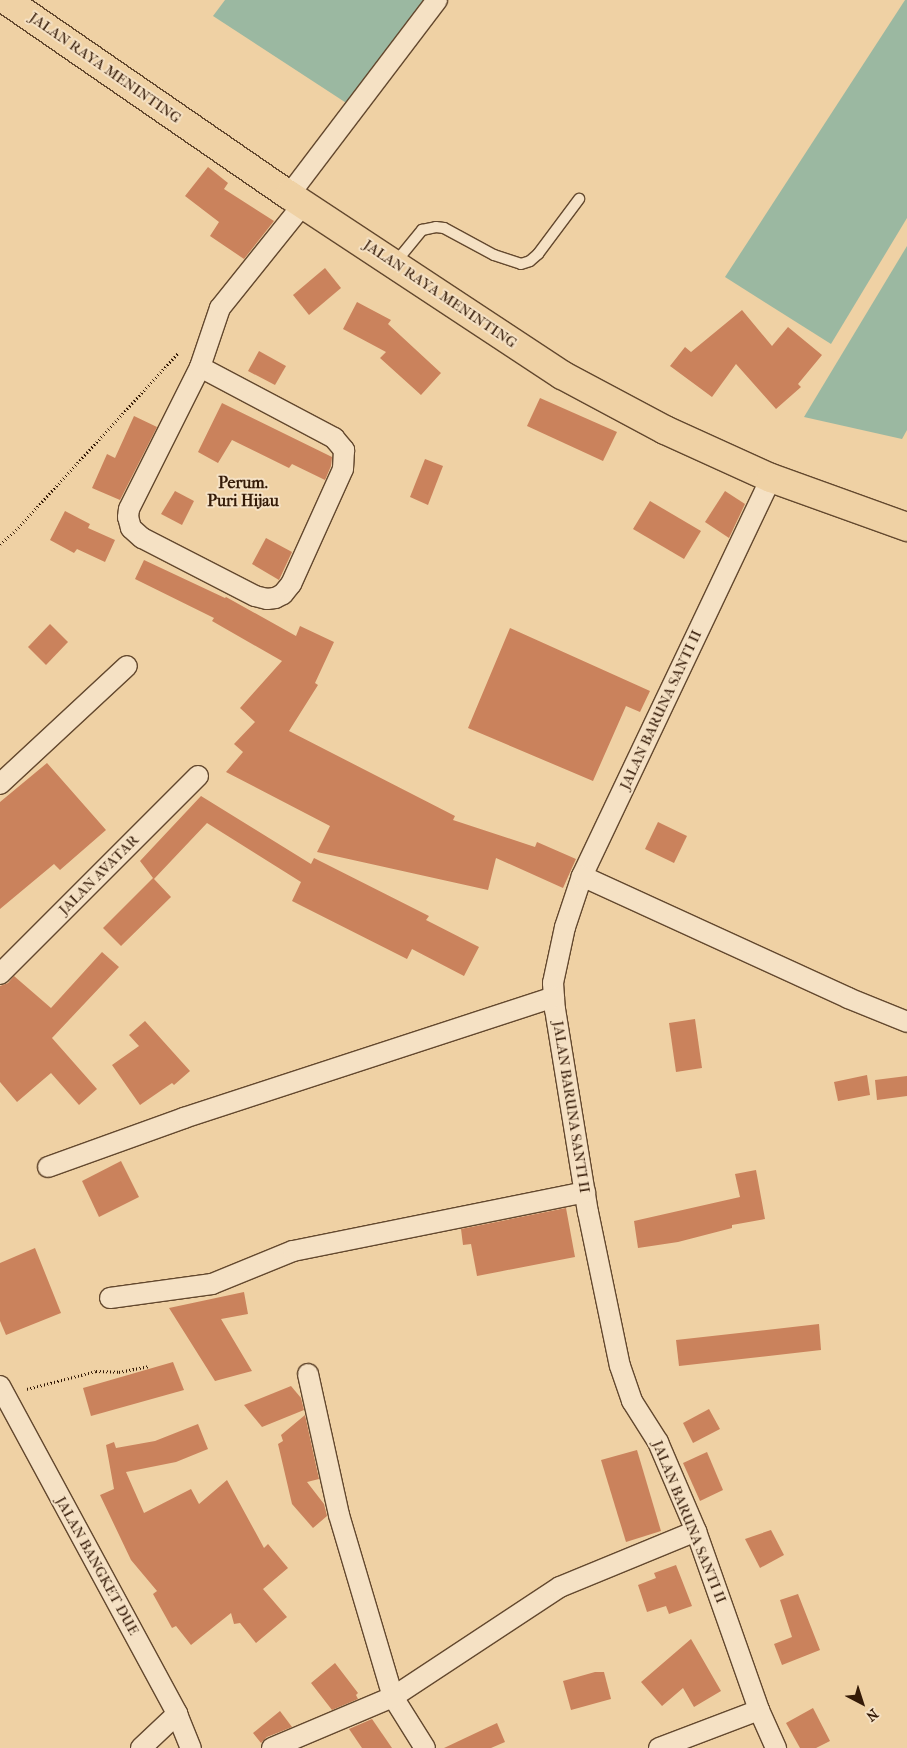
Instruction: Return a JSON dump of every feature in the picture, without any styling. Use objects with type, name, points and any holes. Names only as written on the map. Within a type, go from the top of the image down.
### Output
[{"type":"highway","name":"JALAN RAYA MENINTING","points":[[6,0],[297,199],[562,375],[666,430],[772,478],[904,522]]},
{"type":"street","points":[[200,367],[334,438],[344,450],[343,469],[291,584],[283,594],[275,598],[267,599],[254,596],[142,538],[131,528],[128,517],[129,509],[200,367],[220,308],[437,0]]},
{"type":"street","name":"JALAN BARUNA SANTI II","points":[[772,478],[582,876],[565,927],[553,984],[585,1192],[620,1366],[632,1401],[658,1442],[696,1531],[759,1710],[776,1748]]},
{"type":"street","points":[[0,784],[127,666]]},
{"type":"street","name":"JALAN AVATAR","points":[[0,974],[198,776]]},
{"type":"street","points":[[582,876],[848,998],[907,1022]]},
{"type":"street","points":[[48,1167],[193,1115],[554,997]]},
{"type":"street","points":[[110,1298],[212,1284],[294,1251],[585,1192]]},
{"type":"street","points":[[308,1374],[339,1515],[393,1697],[425,1748]]},
{"type":"street","name":"JALAN BANGKET DUE","points":[[0,1386],[177,1714],[191,1748]]},
{"type":"street","points":[[272,1748],[393,1697],[560,1587],[696,1531]]},
{"type":"street","points":[[659,1748],[759,1710]]},
{"type":"street","points":[[142,1748],[177,1714]]},
{"type":"lane","points":[[394,263],[422,230],[436,227],[444,228],[494,255],[521,264],[530,261],[538,254],[579,199]]},
{"type":"path","points":[[0,544],[16,530],[181,351]]},
{"type":"path","points":[[10,1407],[13,1394],[40,1384],[96,1371],[118,1372],[149,1366]]},
{"type":"shaded area","points":[[225,0],[437,0],[354,108],[213,16]]},
{"type":"shaded area","points":[[905,0],[907,0],[907,218],[831,344],[725,277]]},
{"type":"shaded area","points":[[907,246],[907,430],[902,439],[804,417]]},
{"type":"building","points":[[208,167],[228,183],[224,189],[274,221],[244,259],[210,236],[219,222],[185,196]]},
{"type":"building","points":[[325,268],[341,288],[309,315],[293,295]]},
{"type":"building","points":[[357,302],[391,320],[388,324],[441,373],[421,395],[380,358],[386,352],[343,329]]},
{"type":"building","points":[[742,310],[772,346],[788,327],[822,355],[798,384],[801,387],[776,409],[736,364],[712,397],[670,366],[685,347],[691,352]]},
{"type":"building","points":[[259,351],[286,366],[275,385],[248,371]]},
{"type":"building","points":[[540,398],[617,432],[603,461],[527,426]]},
{"type":"building","points":[[222,403],[332,457],[331,466],[325,480],[292,464],[289,468],[232,440],[218,463],[198,452]]},
{"type":"building","points":[[134,416],[157,427],[120,500],[92,488],[107,454],[115,458]]},
{"type":"building","points":[[425,459],[443,466],[428,505],[410,497]]},
{"type":"building","points":[[175,491],[194,501],[182,525],[161,514]]},
{"type":"building","points":[[725,491],[745,504],[729,538],[705,522]]},
{"type":"building","points":[[650,501],[701,531],[684,559],[633,529]]},
{"type":"building","points":[[65,511],[90,524],[88,528],[115,540],[105,562],[77,549],[74,553],[50,540]]},
{"type":"building","points":[[266,538],[292,552],[279,580],[252,564]]},
{"type":"building","points":[[144,560],[226,597],[296,636],[300,626],[334,642],[315,683],[318,685],[289,731],[455,816],[453,820],[535,847],[537,842],[576,859],[563,888],[496,858],[488,890],[317,852],[330,826],[226,772],[243,752],[234,744],[255,722],[240,708],[282,661],[212,621],[214,618],[135,579]]},
{"type":"building","points":[[50,624],[68,642],[46,665],[28,647]]},
{"type":"building","points":[[510,628],[650,691],[640,712],[626,706],[593,781],[468,728]]},
{"type":"building","points":[[47,763],[106,830],[60,870],[54,864],[0,909],[0,802]]},
{"type":"building","points":[[201,796],[311,864],[314,858],[429,916],[426,920],[479,947],[464,976],[412,949],[407,959],[292,901],[301,882],[207,823],[154,879],[171,897],[121,946],[103,928],[153,878],[140,861]]},
{"type":"building","points":[[658,822],[687,836],[674,863],[645,849]]},
{"type":"building","points":[[102,952],[119,967],[52,1038],[97,1089],[79,1105],[51,1073],[17,1102],[0,1082],[0,986],[8,983],[14,976],[51,1008]]},
{"type":"building","points":[[695,1019],[702,1068],[676,1072],[669,1023]]},
{"type":"building","points":[[145,1021],[190,1071],[174,1085],[172,1083],[140,1105],[112,1065],[139,1046],[129,1035]]},
{"type":"building","points":[[867,1075],[870,1095],[838,1101],[834,1082]]},
{"type":"building","points":[[907,1076],[907,1096],[877,1100],[875,1080]]},
{"type":"building","points":[[121,1161],[139,1197],[99,1217],[82,1181]]},
{"type":"building","points":[[756,1170],[765,1219],[732,1225],[732,1228],[678,1242],[638,1248],[634,1221],[740,1197],[735,1174]]},
{"type":"building","points":[[566,1208],[575,1257],[477,1276],[471,1244],[463,1245],[461,1229]]},
{"type":"building","points":[[35,1248],[61,1313],[6,1335],[0,1321],[0,1263]]},
{"type":"building","points":[[244,1292],[248,1314],[221,1319],[252,1371],[215,1381],[169,1308]]},
{"type":"building","points":[[819,1324],[821,1350],[679,1366],[676,1340]]},
{"type":"building","points":[[173,1362],[184,1390],[91,1416],[83,1388]]},
{"type":"building","points":[[291,1386],[301,1398],[304,1410],[262,1427],[244,1405]]},
{"type":"building","points":[[709,1409],[720,1429],[693,1443],[683,1423]]},
{"type":"building","points":[[305,1415],[319,1479],[307,1482],[324,1504],[327,1516],[313,1528],[292,1504],[278,1444],[283,1441],[281,1435]]},
{"type":"building","points":[[198,1424],[208,1449],[176,1462],[126,1472],[144,1513],[191,1489],[199,1504],[227,1480],[264,1548],[268,1544],[288,1568],[263,1589],[287,1617],[256,1643],[240,1623],[234,1624],[231,1613],[191,1645],[176,1626],[172,1628],[153,1594],[157,1591],[131,1560],[100,1495],[114,1489],[106,1445],[114,1442],[116,1448],[155,1441]]},
{"type":"building","points":[[637,1450],[661,1531],[626,1542],[601,1460]]},
{"type":"building","points":[[707,1452],[723,1490],[700,1501],[683,1463]]},
{"type":"building","points":[[771,1530],[784,1555],[760,1568],[745,1539]]},
{"type":"building","points":[[676,1565],[692,1606],[669,1614],[666,1606],[647,1612],[638,1585],[656,1578],[654,1573]]},
{"type":"building","points":[[798,1594],[820,1650],[782,1665],[774,1644],[792,1637],[780,1600]]},
{"type":"building","points":[[691,1639],[721,1691],[694,1707],[683,1688],[662,1706],[641,1682]]},
{"type":"building","points":[[335,1663],[358,1693],[356,1695],[358,1699],[332,1710],[311,1683]]},
{"type":"building","points":[[595,1672],[604,1672],[611,1699],[571,1710],[563,1681]]},
{"type":"building","points":[[813,1708],[830,1741],[816,1748],[800,1748],[786,1723]]},
{"type":"building","points":[[280,1711],[292,1727],[267,1737],[261,1743],[253,1733]]},
{"type":"building","points":[[372,1719],[392,1748],[362,1748],[349,1729]]},
{"type":"building","points":[[497,1723],[505,1742],[491,1748],[444,1748]]},
{"type":"district","name":"Perum. Puri Hijau","points":[[243,492]]}]
